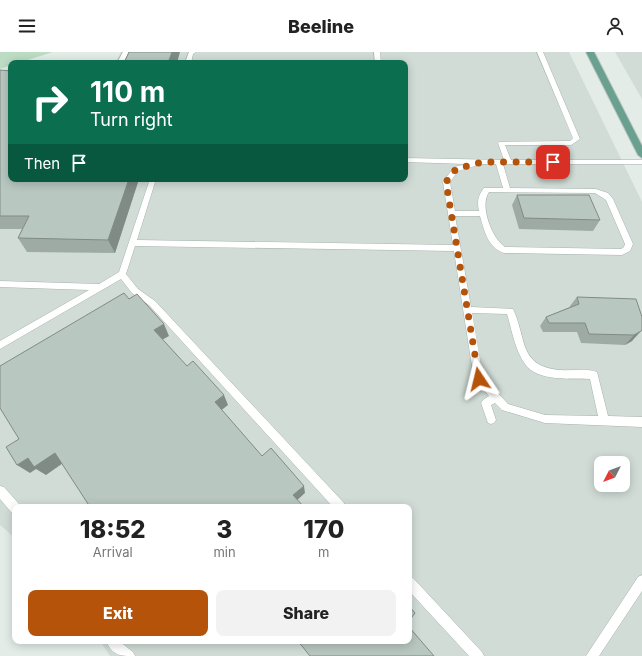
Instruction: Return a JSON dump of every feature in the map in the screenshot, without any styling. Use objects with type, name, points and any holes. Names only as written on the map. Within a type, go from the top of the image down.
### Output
[{"type":"main road","points":[[590,52],[642,155]]},
{"type":"lane","points":[[189,60],[191,53],[194,52]]},
{"type":"lane","points":[[508,162],[501,143],[571,143],[577,139],[540,52]]},
{"type":"lane","points":[[408,160],[482,162],[642,162]]},
{"type":"lane","points":[[482,162],[456,169],[446,182],[479,379],[505,407],[545,419],[642,422]]},
{"type":"lane","points":[[499,162],[507,190]]},
{"type":"lane","points":[[0,345],[122,274],[134,243],[152,182]]},
{"type":"lane","points":[[487,190],[507,190],[596,191],[605,195],[609,199],[629,244],[627,249],[622,252],[504,250],[496,246],[492,241],[481,202],[482,196],[487,190]]},
{"type":"lane","points":[[452,214],[484,213]]},
{"type":"lane","points":[[134,243],[457,248]]},
{"type":"lane","points":[[122,274],[135,291],[152,303],[337,504]]},
{"type":"lane","points":[[0,284],[100,287]]},
{"type":"lane","points":[[468,310],[510,311],[520,343],[530,365],[549,373],[594,375],[604,421]]},
{"type":"lane","points":[[491,420],[486,403],[495,397]]},
{"type":"lane","points":[[0,491],[12,505]]},
{"type":"lane","points":[[592,656],[642,581]]},
{"type":"lane","points":[[412,585],[478,656]]},
{"type":"lane","points":[[114,644],[129,656]]},
{"type":"shaded area","points":[[121,52],[569,52],[642,202],[642,656],[110,656],[102,644],[412,644],[412,504],[12,504],[12,535],[0,525],[0,75],[8,151],[8,182],[408,182],[408,60],[117,60]]},
{"type":"shaded area","points":[[615,52],[642,52],[642,99]]},
{"type":"green space","points":[[0,52],[53,52],[28,60],[8,60],[8,66],[0,69]]},
{"type":"building","points":[[129,52],[172,52],[169,60],[125,60]]},
{"type":"building","points":[[0,70],[8,71],[8,182],[128,182],[108,240],[18,238],[29,216],[0,216]]},
{"type":"building","points":[[517,195],[589,195],[600,220],[524,218]]},
{"type":"building","points":[[124,293],[129,299],[137,294],[164,324],[154,330],[187,366],[193,361],[224,395],[215,402],[262,456],[271,448],[304,486],[293,495],[301,504],[88,504],[55,453],[34,467],[28,458],[17,465],[6,447],[19,439],[0,408],[0,366]]},
{"type":"building","points":[[577,297],[636,299],[642,317],[642,330],[634,335],[589,334],[585,323],[549,323],[546,317],[579,304]]},
{"type":"building","points":[[412,610],[415,613],[412,617]]},
{"type":"building","points":[[412,630],[434,656],[310,656],[300,644],[412,644]]},
{"type":"route","points":[[479,379],[446,182],[456,169],[482,162],[553,162]]}]
